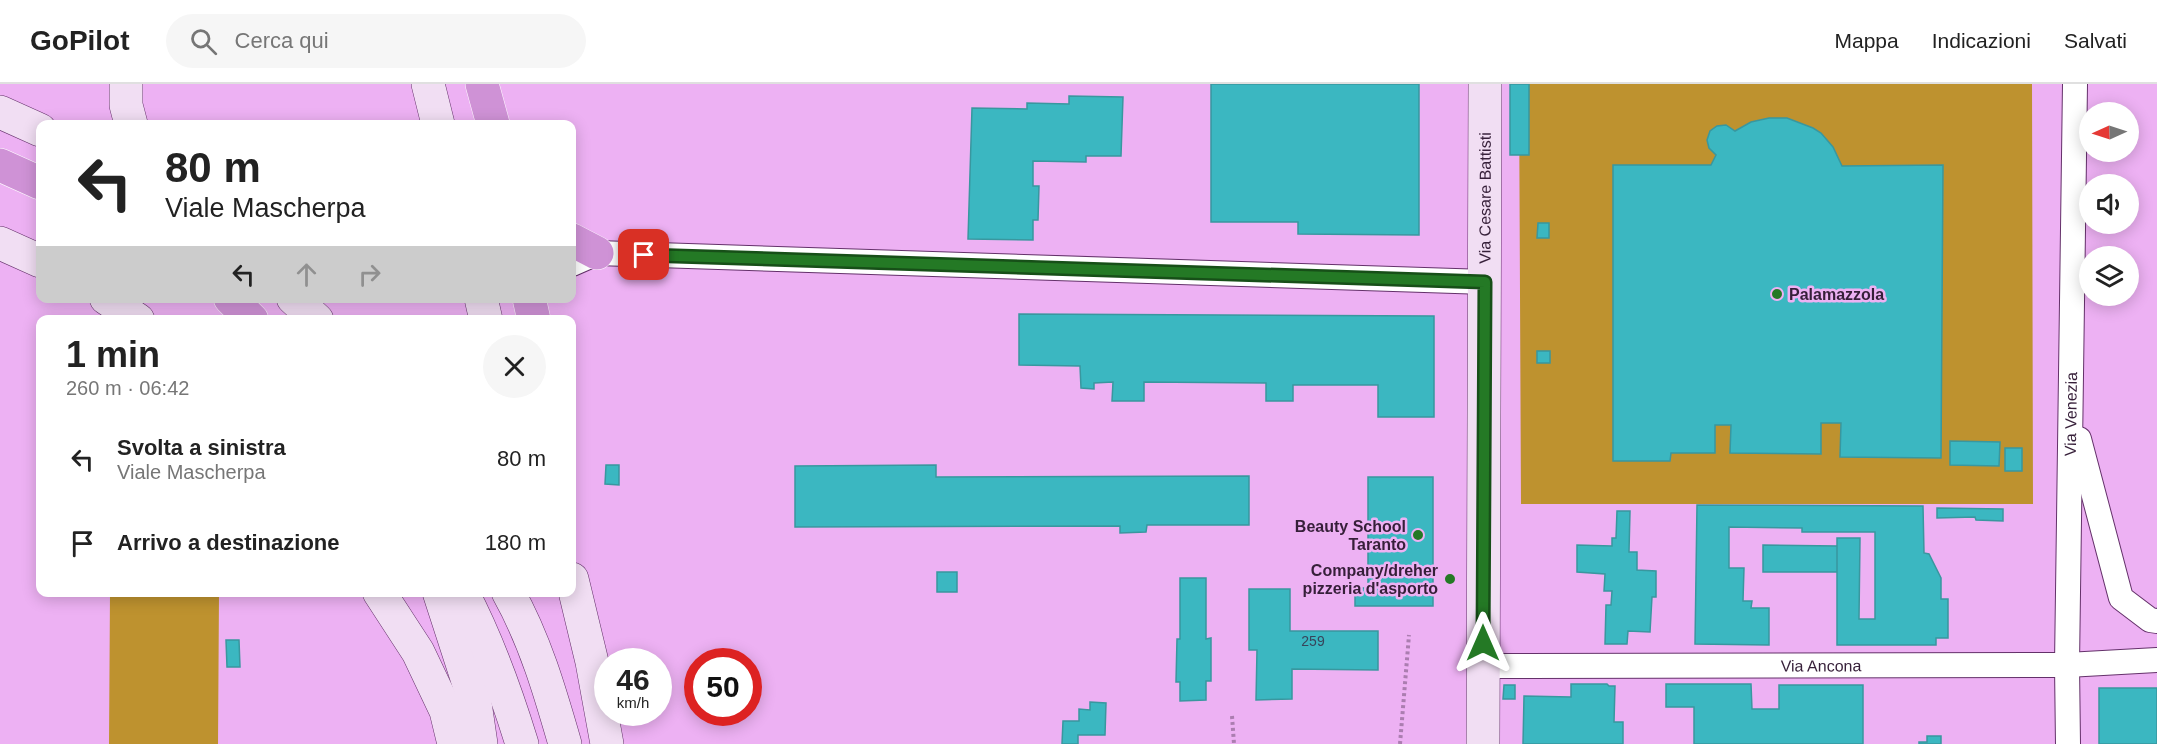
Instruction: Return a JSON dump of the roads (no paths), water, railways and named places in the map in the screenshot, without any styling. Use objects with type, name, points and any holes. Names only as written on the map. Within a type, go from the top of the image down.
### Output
[{"type":"highway","points":[[0,165],[36,181]]},
{"type":"highway","points":[[235,303],[247,315]]},
{"type":"main road","points":[[126,84],[126,105],[130,120]]},
{"type":"main road","points":[[429,84],[437,120]]},
{"type":"main road","name":"Via Cesare Battisti","points":[[1484,744],[1485,84]]},
{"type":"main road","points":[[0,112],[36,128]]},
{"type":"main road","points":[[0,243],[36,259]]},
{"type":"main road","points":[[113,303],[131,315]]},
{"type":"main road","points":[[298,303],[311,315]]},
{"type":"main road","points":[[576,596],[592,662],[607,744]]},
{"type":"main road","points":[[382,597],[418,652],[446,711],[454,744]]},
{"type":"main road","points":[[441,597],[475,703],[481,744]]},
{"type":"main road","points":[[465,597],[478,622],[498,673],[522,744]]},
{"type":"main road","points":[[511,597],[547,680],[565,744]]},
{"type":"street","name":"Via Venezia","points":[[2068,744],[2067,665],[2075,84]]},
{"type":"street","points":[[580,252],[1485,282]]},
{"type":"street","points":[[2070,406],[2121,598],[2150,620],[2157,621]]},
{"type":"street","name":"Via Ancona","points":[[1483,666],[2067,665],[2157,660]]},
{"type":"place","name":"Palamazzola","points":[[1777,294]]},
{"type":"place","name":"Beauty School Taranto","points":[[1418,535]]},
{"type":"place","name":"Company/dreher pizzeria d'asporto","points":[[1450,579]]}]
